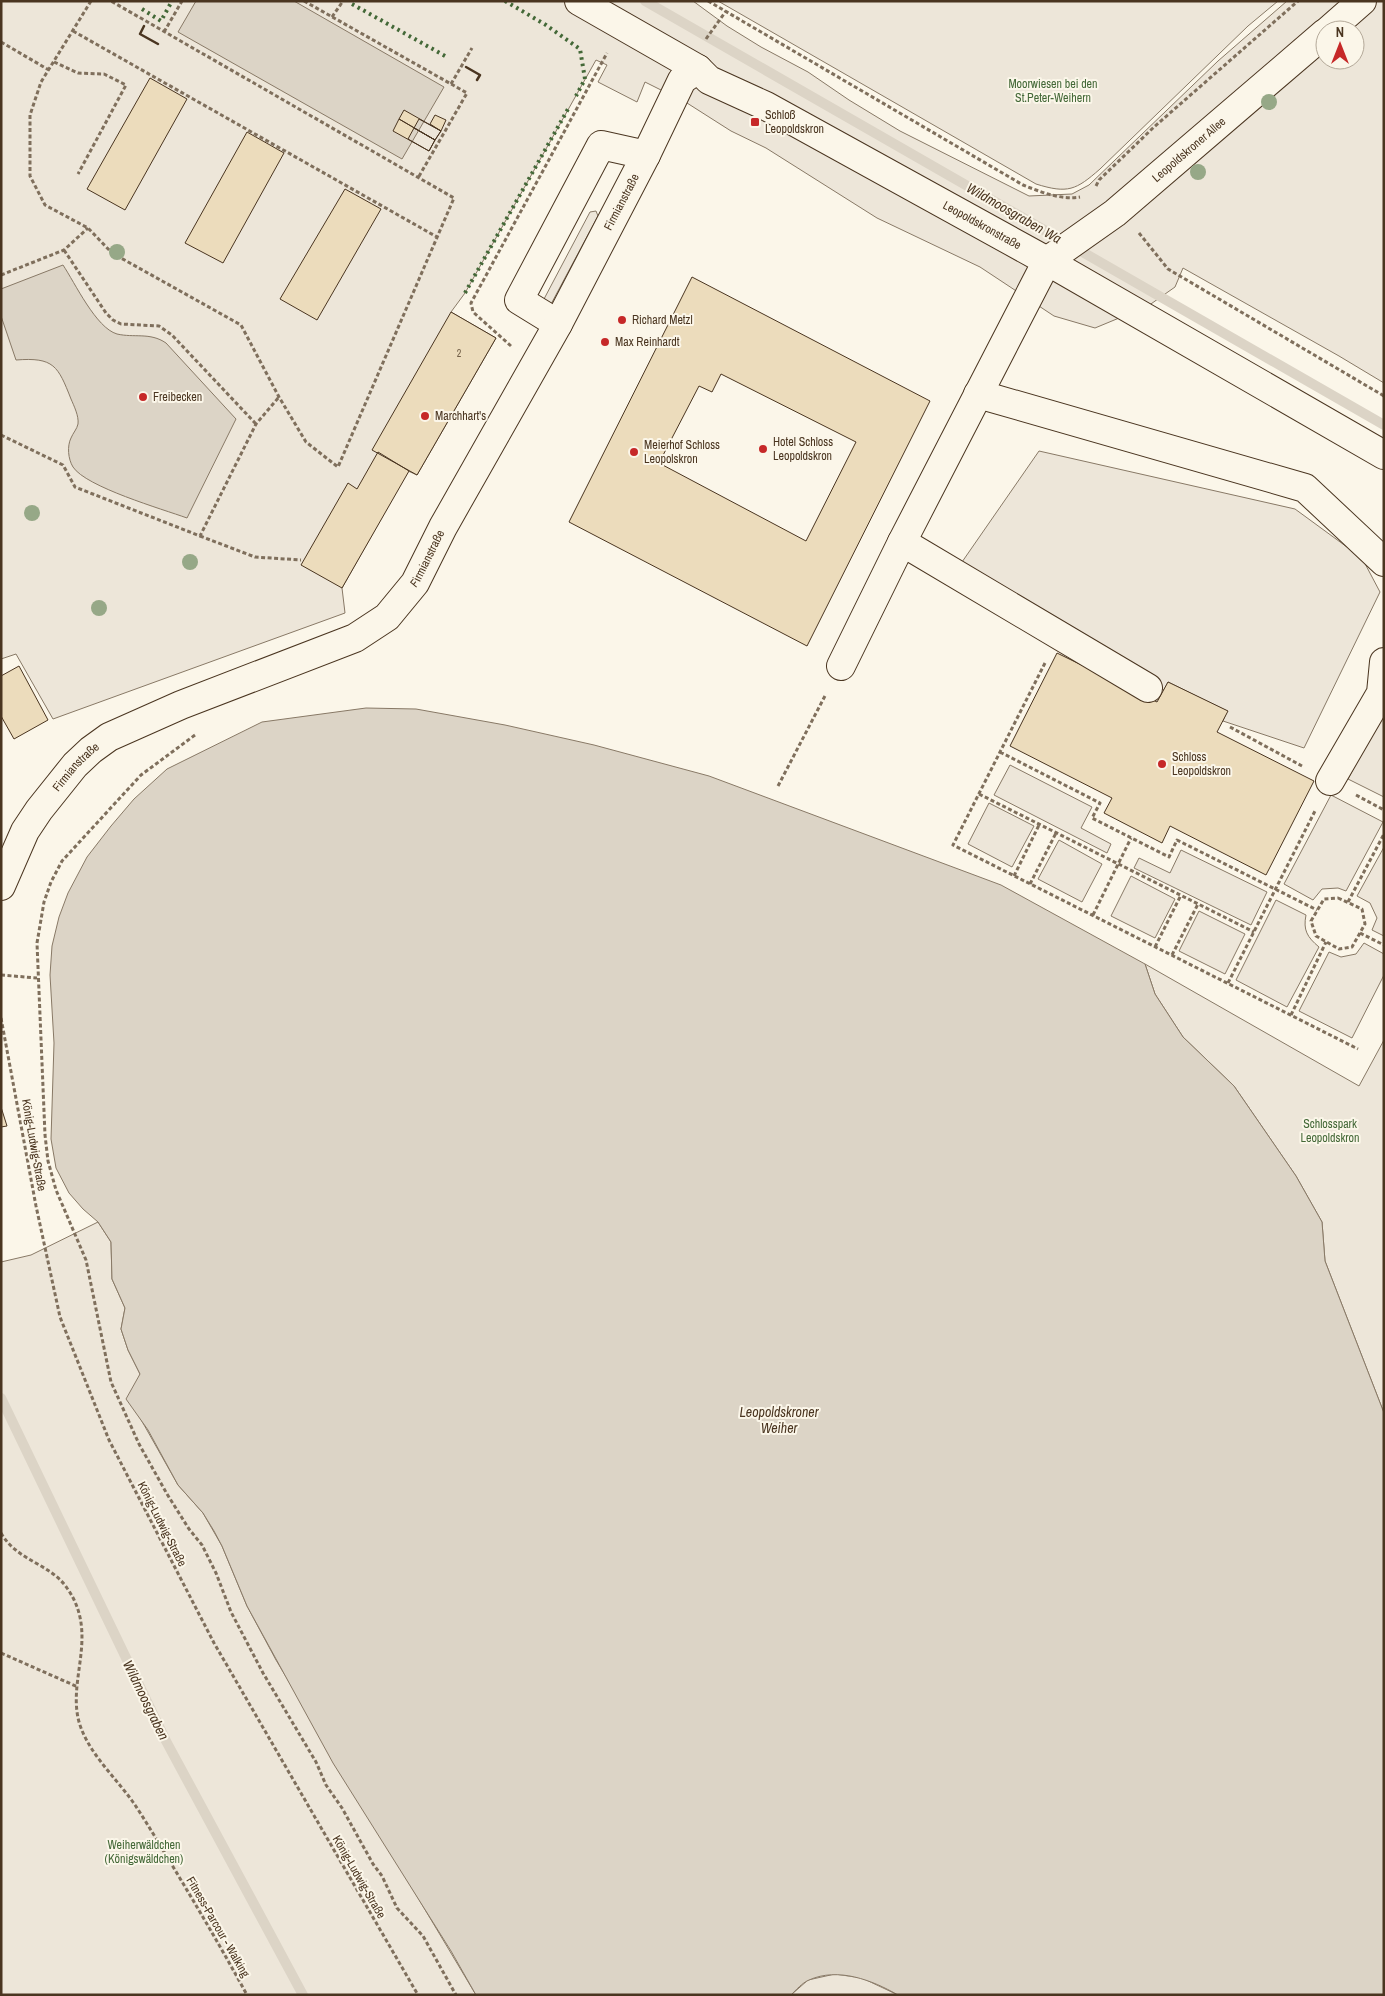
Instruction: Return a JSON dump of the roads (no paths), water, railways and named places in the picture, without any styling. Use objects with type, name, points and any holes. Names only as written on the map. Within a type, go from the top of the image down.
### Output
[{"type":"street","name":"Leopoldskronstraße","points":[[579,1],[698,69],[709,80],[766,106],[1053,257],[1384,455]]},
{"type":"street","points":[[1340,20],[1362,1]]},
{"type":"street","name":"Leopoldskroner Allee","points":[[1053,257],[1114,213],[1315,42]]},
{"type":"street","name":"Firmianstraße","points":[[1,886],[25,831],[39,810],[75,765],[109,737],[181,705],[355,638],[387,617],[415,583],[443,527],[558,324],[646,155],[682,80],[698,69]]},
{"type":"street","points":[[558,324],[519,300],[601,145],[646,155]]},
{"type":"street","points":[[841,666],[978,394],[1053,257]]},
{"type":"street","points":[[978,394],[1305,488],[1384,562]]},
{"type":"street","points":[[902,542],[1148,688]]},
{"type":"street","points":[[1330,781],[1381,693],[1384,662]]},
{"type":"water","points":[[196,1],[294,1],[444,87],[402,159],[178,32]]},
{"type":"water","name":"Freibecken","points":[[63,265],[101,323],[117,334],[148,336],[166,343],[236,419],[187,518],[125,497],[81,475],[71,464],[69,456],[70,441],[78,421],[77,414],[58,371],[47,362],[29,359],[16,360],[1,316],[1,289]]},
{"type":"water","name":"Leopoldskroner Weiher","points":[[366,708],[416,709],[505,725],[594,745],[709,776],[1001,885],[1145,964],[1155,994],[1183,1037],[1234,1086],[1296,1176],[1322,1222],[1325,1261],[1384,1413],[1384,1995],[898,1995],[866,1980],[843,1975],[831,1975],[809,1980],[791,1995],[476,1995],[451,1951],[333,1763],[247,1606],[214,1531],[203,1513],[178,1485],[148,1430],[126,1399],[140,1374],[128,1350],[121,1329],[125,1308],[112,1279],[111,1242],[98,1222],[69,1193],[56,1168],[51,1139],[54,1043],[50,975],[52,946],[59,917],[68,893],[87,857],[134,799],[167,769],[262,722]]},
{"type":"waterway","name":"Wildmoosgraben Wa","points":[[645,1],[1384,425]]},
{"type":"waterway","name":"Wildmoosgraben","points":[[1,1398],[166,1741],[303,1995]]},
{"type":"place","name":"Schloß Leopoldskron","points":[[755,122]]},
{"type":"place","name":"Richard Metzl","points":[[622,320]]},
{"type":"place","name":"Max Reinhardt","points":[[605,342]]},
{"type":"place","name":"Freibecken","points":[[143,397]]},
{"type":"place","name":"Marchhart's","points":[[425,416]]},
{"type":"place","name":"Hotel Schloss Leopoldskron","points":[[763,449]]},
{"type":"place","name":"Meierhof Schloss Leopolskron","points":[[634,452]]},
{"type":"place","name":"Schloss Leopoldskron","points":[[1162,764]]},
{"type":"park label","name":"Moorwiesen bei den St.Peter-Weihern","points":[[1053,91]]},
{"type":"park label","name":"Schlosspark Leopoldskron","points":[[1330,1131]]},
{"type":"park label","name":"Weiherwäldchen (Königswäldchen)","points":[[144,1852]]}]
